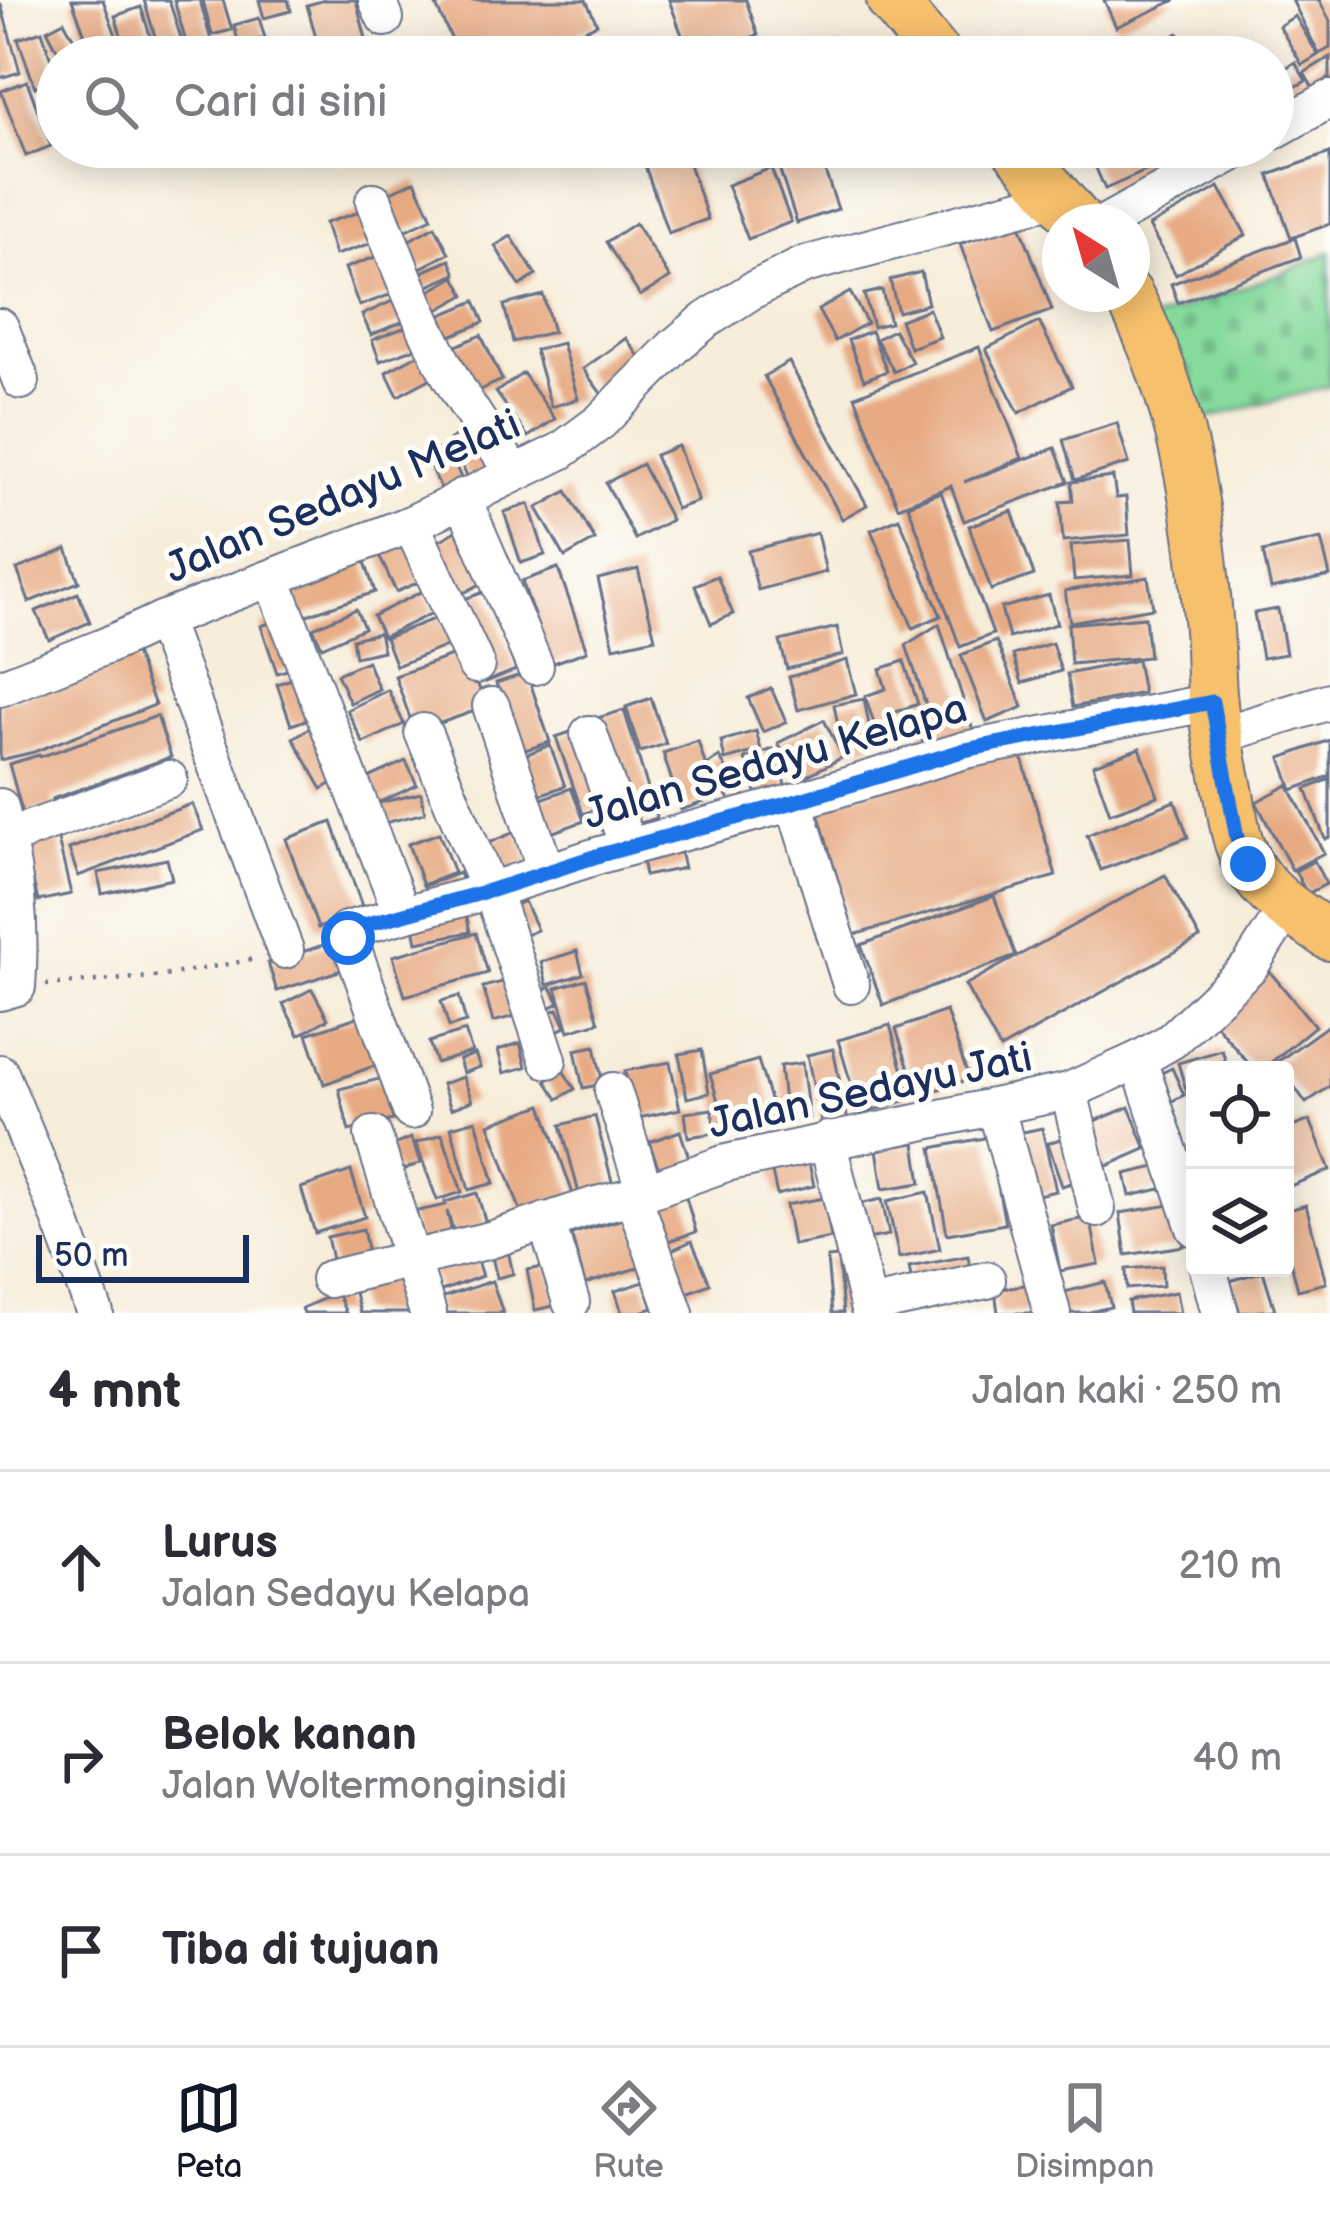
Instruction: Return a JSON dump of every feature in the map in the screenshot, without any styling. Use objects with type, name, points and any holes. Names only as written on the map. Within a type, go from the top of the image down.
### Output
[{"type":"main road","points":[[891,0],[921,36]]},
{"type":"main road","points":[[1033,168],[1063,204]]},
{"type":"main road","points":[[1138,312],[1166,378],[1186,460],[1202,560],[1215,719],[1237,838],[1265,886],[1287,908],[1330,937]]},
{"type":"street","points":[[1294,119],[1330,99]]},
{"type":"street","points":[[1140,204],[1206,168]]},
{"type":"street","points":[[374,201],[441,361],[514,472]]},
{"type":"street","name":"Jalan Sedayu Melati","points":[[0,688],[411,524],[561,451],[706,320],[804,266],[1042,216]]},
{"type":"street","points":[[0,327],[21,381]]},
{"type":"street","points":[[462,497],[536,666]]},
{"type":"street","points":[[411,524],[476,665]]},
{"type":"street","points":[[272,579],[384,919],[346,930],[411,1111]]},
{"type":"street","points":[[162,620],[285,950]]},
{"type":"street","name":"Jalan Sedayu Kelapa","points":[[384,919],[965,750],[1330,701]]},
{"type":"street","points":[[491,706],[546,872]]},
{"type":"street","points":[[423,732],[492,890],[548,1060]]},
{"type":"street","points":[[589,734],[628,848]]},
{"type":"street","points":[[8,989],[20,939],[19,901],[2,829],[169,779]]},
{"type":"street","points":[[794,802],[850,985]]},
{"type":"street","name":"Jalan Sedayu Jati","points":[[329,1280],[490,1240],[726,1162],[1069,1091],[1171,1041],[1250,966],[1287,908]]},
{"type":"street","points":[[1138,1060],[1186,1201]]},
{"type":"street","points":[[0,1073],[95,1313]]},
{"type":"street","points":[[613,1091],[675,1313]]},
{"type":"street","points":[[1069,1091],[1097,1209]]},
{"type":"street","points":[[996,1108],[1052,1313]]},
{"type":"street","points":[[373,1135],[428,1313]]},
{"type":"street","points":[[827,1140],[869,1309],[987,1280]]},
{"type":"street","points":[[546,1221],[571,1302]]},
{"type":"street","points":[[1210,1277],[1220,1313]]},
{"type":"path","points":[[8,989],[164,976],[285,950]]},
{"type":"green space","points":[[1330,252],[1330,386],[1186,424],[1154,319]]},
{"type":"building","points":[[72,0],[103,0],[116,36],[85,36]]},
{"type":"building","points":[[144,0],[169,0],[180,36],[155,36]]},
{"type":"building","points":[[174,0],[200,0],[210,36],[184,36]]},
{"type":"building","points":[[203,0],[223,0],[232,30],[212,35]]},
{"type":"building","points":[[259,0],[288,0],[291,11],[264,18]]},
{"type":"building","points":[[356,0],[365,36],[316,36],[307,5]]},
{"type":"building","points":[[448,0],[586,0],[597,24],[572,36],[450,36],[436,6]]},
{"type":"building","points":[[669,0],[746,0],[758,35],[755,36],[682,36]]},
{"type":"building","points":[[1104,0],[1176,0],[1116,27]]},
{"type":"building","points":[[1292,0],[1319,0],[1330,21],[1330,48],[1319,54]]},
{"type":"building","points":[[0,6],[20,72],[0,78]]},
{"type":"building","points":[[141,7],[150,36],[121,36],[115,16]]},
{"type":"building","points":[[1295,16],[1318,55],[1302,65],[1294,51],[1294,36],[1285,36],[1279,26]]},
{"type":"building","points":[[259,18],[264,36],[237,36],[234,25]]},
{"type":"building","points":[[64,21],[72,36],[50,36],[47,30]]},
{"type":"building","points":[[42,31],[44,36],[36,36],[36,87],[35,87],[18,39]]},
{"type":"building","points":[[1330,57],[1330,78],[1313,88],[1304,73]]},
{"type":"building","points":[[1294,63],[1306,81],[1294,88]]},
{"type":"building","points":[[27,81],[36,105],[36,152],[26,156],[1,91]]},
{"type":"building","points":[[1330,153],[1330,224],[1291,238],[1269,175]]},
{"type":"building","points":[[646,168],[690,168],[708,219],[668,233]]},
{"type":"building","points":[[771,168],[791,222],[748,239],[727,185]]},
{"type":"building","points":[[779,168],[824,168],[838,209],[797,223]]},
{"type":"building","points":[[1096,168],[1152,168],[1105,189]]},
{"type":"building","points":[[415,181],[432,218],[397,234],[380,197]]},
{"type":"building","points":[[1219,187],[1246,235],[1176,275],[1150,225]]},
{"type":"building","points":[[372,208],[382,240],[335,255],[325,223]]},
{"type":"building","points":[[1019,222],[1042,283],[1042,312],[1047,312],[993,332],[960,244]]},
{"type":"building","points":[[635,223],[670,278],[640,296],[606,242]]},
{"type":"building","points":[[435,226],[449,253],[409,274],[395,248]]},
{"type":"building","points":[[511,236],[536,275],[520,286],[495,246]]},
{"type":"building","points":[[1295,238],[1301,257],[1178,303],[1171,284]]},
{"type":"building","points":[[389,252],[403,290],[359,306],[345,268]]},
{"type":"building","points":[[450,260],[456,274],[417,291],[410,277]]},
{"type":"building","points":[[921,272],[928,304],[898,312],[890,280]]},
{"type":"building","points":[[455,277],[465,295],[427,316],[417,298]]},
{"type":"building","points":[[882,290],[890,323],[873,327],[864,294]]},
{"type":"building","points":[[850,292],[867,323],[835,341],[818,310]]},
{"type":"building","points":[[543,295],[553,332],[513,342],[504,305]]},
{"type":"building","points":[[404,296],[414,317],[371,335],[362,315]]},
{"type":"building","points":[[475,301],[484,322],[441,340],[432,319]]},
{"type":"building","points":[[929,309],[940,337],[910,348],[900,320]]},
{"type":"building","points":[[419,322],[427,344],[380,361],[372,340]]},
{"type":"building","points":[[1039,322],[1072,386],[1019,413],[986,349]]},
{"type":"building","points":[[894,330],[912,362],[894,372],[876,339]]},
{"type":"building","points":[[871,331],[887,371],[864,380],[848,340]]},
{"type":"building","points":[[481,335],[502,380],[464,397],[443,352]]},
{"type":"building","points":[[626,338],[645,365],[603,396],[583,369]]},
{"type":"building","points":[[562,343],[578,399],[551,407],[535,350]]},
{"type":"building","points":[[979,347],[1022,458],[964,482],[1055,448],[1068,482],[964,521],[951,486],[898,507],[855,396]]},
{"type":"building","points":[[427,350],[439,374],[398,396],[386,372]]},
{"type":"building","points":[[789,362],[867,505],[842,519],[764,376]]},
{"type":"building","points":[[523,373],[555,419],[528,437],[496,392]]},
{"type":"building","points":[[1117,423],[1129,463],[1075,480],[1063,440]]},
{"type":"building","points":[[470,429],[489,467],[468,478],[449,440]]},
{"type":"building","points":[[447,446],[464,485],[443,494],[426,455]]},
{"type":"building","points":[[678,446],[698,501],[676,509],[655,455]]},
{"type":"building","points":[[642,464],[671,520],[635,539],[606,483]]},
{"type":"building","points":[[1113,477],[1116,498],[1126,497],[1129,535],[1063,541],[1060,502],[1073,501],[1071,482]]},
{"type":"building","points":[[567,491],[595,540],[565,557],[537,508]]},
{"type":"building","points":[[941,492],[993,634],[960,647],[908,505]]},
{"type":"building","points":[[529,504],[545,555],[521,563],[504,512]]},
{"type":"building","points":[[1012,511],[1034,575],[991,590],[969,526]]},
{"type":"building","points":[[899,518],[941,616],[913,628],[871,530]]},
{"type":"building","points":[[467,525],[495,576],[460,595],[432,545]]},
{"type":"building","points":[[817,533],[826,572],[758,590],[748,551]]},
{"type":"building","points":[[1321,539],[1330,576],[1271,589],[1263,552]]},
{"type":"building","points":[[1130,540],[1133,575],[1074,580],[1071,545]]},
{"type":"building","points":[[408,542],[424,580],[396,592],[379,555]]},
{"type":"building","points":[[67,549],[79,582],[29,602],[17,569]]},
{"type":"building","points":[[362,553],[375,592],[301,617],[288,578]]},
{"type":"building","points":[[558,568],[587,651],[551,664],[522,581]]},
{"type":"building","points":[[638,569],[655,638],[614,647],[598,579]]},
{"type":"building","points":[[717,576],[733,614],[711,624],[695,585]]},
{"type":"building","points":[[1148,577],[1153,608],[1070,622],[1065,591]]},
{"type":"building","points":[[423,591],[434,612],[383,637],[373,616]]},
{"type":"building","points":[[487,591],[516,670],[486,682],[456,602]]},
{"type":"building","points":[[78,593],[90,622],[49,640],[36,611]]},
{"type":"building","points":[[1049,595],[1057,624],[1009,638],[1001,608]]},
{"type":"building","points":[[356,609],[364,628],[322,647],[313,628]]},
{"type":"building","points":[[1278,609],[1286,654],[1262,658],[1254,613]]},
{"type":"building","points":[[441,616],[452,644],[396,666],[385,638]]},
{"type":"building","points":[[1145,617],[1149,657],[1071,664],[1068,624]]},
{"type":"building","points":[[278,620],[294,668],[277,673],[261,626]]},
{"type":"building","points":[[939,624],[976,740],[926,757],[919,724],[928,711],[906,645]]},
{"type":"building","points":[[837,627],[843,655],[787,669],[780,641]]},
{"type":"building","points":[[379,633],[383,651],[355,657],[352,639]]},
{"type":"building","points":[[996,641],[1023,707],[987,722],[961,655]]},
{"type":"building","points":[[1052,643],[1061,671],[1022,683],[1013,655]]},
{"type":"building","points":[[466,651],[486,707],[415,732],[395,676]]},
{"type":"building","points":[[135,653],[155,705],[34,752],[0,760],[0,701]]},
{"type":"building","points":[[847,660],[856,694],[798,710],[789,677]]},
{"type":"building","points":[[1137,660],[1143,693],[1073,707],[1067,674]]},
{"type":"building","points":[[367,661],[379,689],[350,703],[337,674]]},
{"type":"building","points":[[904,661],[918,704],[893,713],[896,722],[876,729],[865,696],[886,689],[880,669]]},
{"type":"building","points":[[527,673],[550,742],[519,752],[496,683]]},
{"type":"building","points":[[303,675],[317,716],[291,725],[277,684]]},
{"type":"building","points":[[771,688],[786,722],[763,732],[748,698]]},
{"type":"building","points":[[388,690],[404,724],[363,743],[347,710]]},
{"type":"building","points":[[651,698],[666,744],[640,752],[626,707]]},
{"type":"building","points":[[864,699],[873,745],[843,751],[834,705]]},
{"type":"building","points":[[624,710],[657,818],[627,827],[594,719]]},
{"type":"building","points":[[157,716],[171,757],[52,799],[54,806],[23,815],[9,764]]},
{"type":"building","points":[[824,720],[843,757],[797,781],[778,743]]},
{"type":"building","points":[[315,725],[345,776],[322,789],[293,738]]},
{"type":"building","points":[[582,728],[608,805],[583,814],[556,737]]},
{"type":"building","points":[[756,731],[761,750],[725,760],[721,741]]},
{"type":"building","points":[[1330,740],[1330,776],[1292,790],[1281,758]]},
{"type":"building","points":[[698,741],[716,798],[681,810],[663,753]]},
{"type":"building","points":[[550,745],[565,786],[536,796],[522,756]]},
{"type":"building","points":[[1019,747],[1056,876],[854,935],[816,806]]},
{"type":"building","points":[[1140,748],[1158,796],[1110,813],[1093,765]]},
{"type":"building","points":[[773,749],[789,796],[761,806],[745,759]]},
{"type":"building","points":[[719,757],[746,799],[734,807],[707,765]]},
{"type":"building","points":[[406,761],[417,785],[375,804],[364,780]]},
{"type":"building","points":[[1330,779],[1330,837],[1325,839],[1306,789]]},
{"type":"building","points":[[1288,785],[1324,853],[1292,870],[1256,802]]},
{"type":"building","points":[[571,788],[584,821],[551,833],[539,800]]},
{"type":"building","points":[[421,793],[425,813],[380,824],[375,804]]},
{"type":"building","points":[[1175,801],[1188,837],[1101,870],[1087,835]]},
{"type":"building","points":[[192,804],[203,830],[78,876],[69,849]]},
{"type":"building","points":[[332,822],[364,912],[318,928],[286,839]]},
{"type":"building","points":[[56,831],[71,894],[38,901],[23,839]]},
{"type":"building","points":[[517,831],[530,863],[495,878],[481,846]]},
{"type":"building","points":[[439,833],[454,873],[423,885],[408,844]]},
{"type":"building","points":[[680,851],[684,868],[645,876],[642,858]]},
{"type":"building","points":[[167,859],[172,879],[102,894],[98,873]]},
{"type":"building","points":[[1314,861],[1326,884],[1307,894],[1295,871]]},
{"type":"building","points":[[459,873],[465,889],[430,903],[424,886]]},
{"type":"building","points":[[1165,875],[1200,938],[1000,1049],[965,985]]},
{"type":"building","points":[[994,896],[1016,956],[883,1005],[861,945]]},
{"type":"building","points":[[524,901],[537,930],[521,937],[508,909]]},
{"type":"building","points":[[466,912],[470,932],[417,942],[413,922]]},
{"type":"building","points":[[476,933],[488,973],[405,996],[393,956]]},
{"type":"building","points":[[333,942],[342,970],[277,991],[268,963]]},
{"type":"building","points":[[577,951],[583,974],[547,985],[541,962]]},
{"type":"building","points":[[1265,966],[1315,1026],[1273,1061],[1246,1061],[1207,1014]]},
{"type":"building","points":[[586,979],[599,1022],[569,1031],[556,988]]},
{"type":"building","points":[[506,981],[515,1016],[493,1022],[483,987]]},
{"type":"building","points":[[551,987],[559,1003],[545,1010],[537,993]]},
{"type":"building","points":[[312,989],[328,1019],[299,1035],[283,1004]]},
{"type":"building","points":[[459,996],[466,1022],[449,1027],[441,1001]]},
{"type":"building","points":[[558,1009],[566,1027],[552,1033],[544,1015]]},
{"type":"building","points":[[946,1011],[969,1079],[918,1096],[896,1029]]},
{"type":"building","points":[[363,1015],[380,1064],[324,1084],[307,1034]]},
{"type":"building","points":[[1330,1024],[1330,1086],[1306,1103],[1294,1086],[1294,1061],[1278,1061]]},
{"type":"building","points":[[890,1025],[911,1099],[860,1114],[838,1040]]},
{"type":"building","points":[[465,1031],[472,1052],[436,1063],[429,1042]]},
{"type":"building","points":[[520,1043],[526,1067],[504,1073],[498,1050]]},
{"type":"building","points":[[595,1046],[603,1084],[583,1088],[575,1050]]},
{"type":"building","points":[[833,1049],[850,1131],[824,1136],[807,1055]]},
{"type":"building","points":[[702,1050],[709,1093],[687,1098],[679,1054]]},
{"type":"building","points":[[1222,1050],[1225,1061],[1186,1061],[1186,1090],[1178,1063]]},
{"type":"building","points":[[475,1054],[480,1067],[463,1073],[459,1060]]},
{"type":"building","points":[[758,1060],[775,1116],[727,1131],[710,1074]]},
{"type":"building","points":[[670,1062],[680,1109],[634,1119],[625,1071]]},
{"type":"building","points":[[802,1063],[809,1118],[786,1121],[780,1066]]},
{"type":"building","points":[[1172,1068],[1184,1095],[1164,1105],[1151,1078]]},
{"type":"building","points":[[562,1069],[575,1089],[558,1099],[546,1081]]},
{"type":"building","points":[[463,1077],[472,1101],[451,1109],[442,1084]]},
{"type":"building","points":[[383,1078],[393,1120],[349,1131],[339,1089]]},
{"type":"building","points":[[542,1105],[574,1197],[522,1215],[489,1124]]},
{"type":"building","points":[[1129,1107],[1146,1149],[1100,1169],[1083,1126]]},
{"type":"building","points":[[712,1109],[715,1133],[688,1137],[685,1113]]},
{"type":"building","points":[[595,1116],[615,1193],[581,1201],[561,1125]]},
{"type":"building","points":[[476,1120],[494,1183],[469,1190],[451,1127]]},
{"type":"building","points":[[1310,1120],[1330,1170],[1294,1184],[1294,1169],[1294,1126]]},
{"type":"building","points":[[1042,1128],[1056,1191],[1033,1196],[1019,1133]]},
{"type":"building","points":[[680,1131],[694,1172],[664,1183],[649,1142]]},
{"type":"building","points":[[442,1134],[462,1192],[437,1200],[416,1143]]},
{"type":"building","points":[[1069,1136],[1083,1179],[1062,1186],[1048,1143]]},
{"type":"building","points":[[989,1137],[1005,1224],[947,1234],[932,1148]]},
{"type":"building","points":[[411,1138],[421,1163],[397,1172],[387,1148]]},
{"type":"building","points":[[915,1143],[921,1183],[883,1189],[877,1149]]},
{"type":"building","points":[[805,1145],[814,1186],[777,1195],[768,1154]]},
{"type":"building","points":[[1160,1166],[1165,1188],[1130,1196],[1125,1174]]},
{"type":"building","points":[[351,1171],[365,1217],[315,1233],[301,1188]]},
{"type":"building","points":[[928,1192],[940,1249],[899,1258],[887,1201]]},
{"type":"building","points":[[477,1193],[487,1227],[455,1236],[447,1211],[453,1238],[417,1246],[409,1213]]},
{"type":"building","points":[[685,1194],[696,1232],[659,1244],[648,1206]]},
{"type":"building","points":[[824,1198],[831,1238],[793,1245],[786,1205]]},
{"type":"building","points":[[882,1199],[889,1235],[856,1241],[849,1206]]},
{"type":"building","points":[[1177,1204],[1184,1246],[1126,1255],[1120,1213]]},
{"type":"building","points":[[1306,1205],[1326,1283],[1298,1290],[1294,1274],[1294,1208]]},
{"type":"building","points":[[633,1216],[647,1265],[585,1284],[571,1234]]},
{"type":"building","points":[[1090,1217],[1099,1264],[1060,1271],[1051,1225]]},
{"type":"building","points":[[363,1229],[370,1265],[335,1273],[327,1237]]},
{"type":"building","points":[[506,1241],[513,1274],[497,1278],[489,1244]]},
{"type":"building","points":[[692,1241],[710,1284],[675,1298],[658,1256]]},
{"type":"building","points":[[473,1249],[482,1276],[439,1292],[429,1266]]},
{"type":"building","points":[[968,1256],[972,1277],[913,1288],[909,1267]]},
{"type":"building","points":[[838,1257],[843,1313],[832,1313],[827,1258]]},
{"type":"building","points":[[550,1266],[558,1305],[535,1310],[527,1270]]},
{"type":"building","points":[[1162,1266],[1163,1286],[1127,1289],[1126,1269]]},
{"type":"building","points":[[400,1277],[410,1313],[360,1313],[354,1289]]},
{"type":"building","points":[[1265,1277],[1275,1310],[1240,1313],[1230,1281]]},
{"type":"building","points":[[492,1281],[503,1313],[440,1313],[435,1300]]},
{"type":"building","points":[[644,1282],[653,1308],[622,1313],[615,1291]]},
{"type":"building","points":[[1105,1282],[1111,1307],[1056,1313],[1052,1295]]},
{"type":"building","points":[[1030,1284],[1035,1313],[998,1313],[995,1290]]},
{"type":"building","points":[[1176,1292],[1180,1313],[1130,1313],[1128,1301]]},
{"type":"building","points":[[337,1293],[346,1313],[304,1313],[302,1308]]},
{"type":"route","points":[[348,938],[346,930],[965,750],[1212,702],[1237,838],[1248,864]]}]
